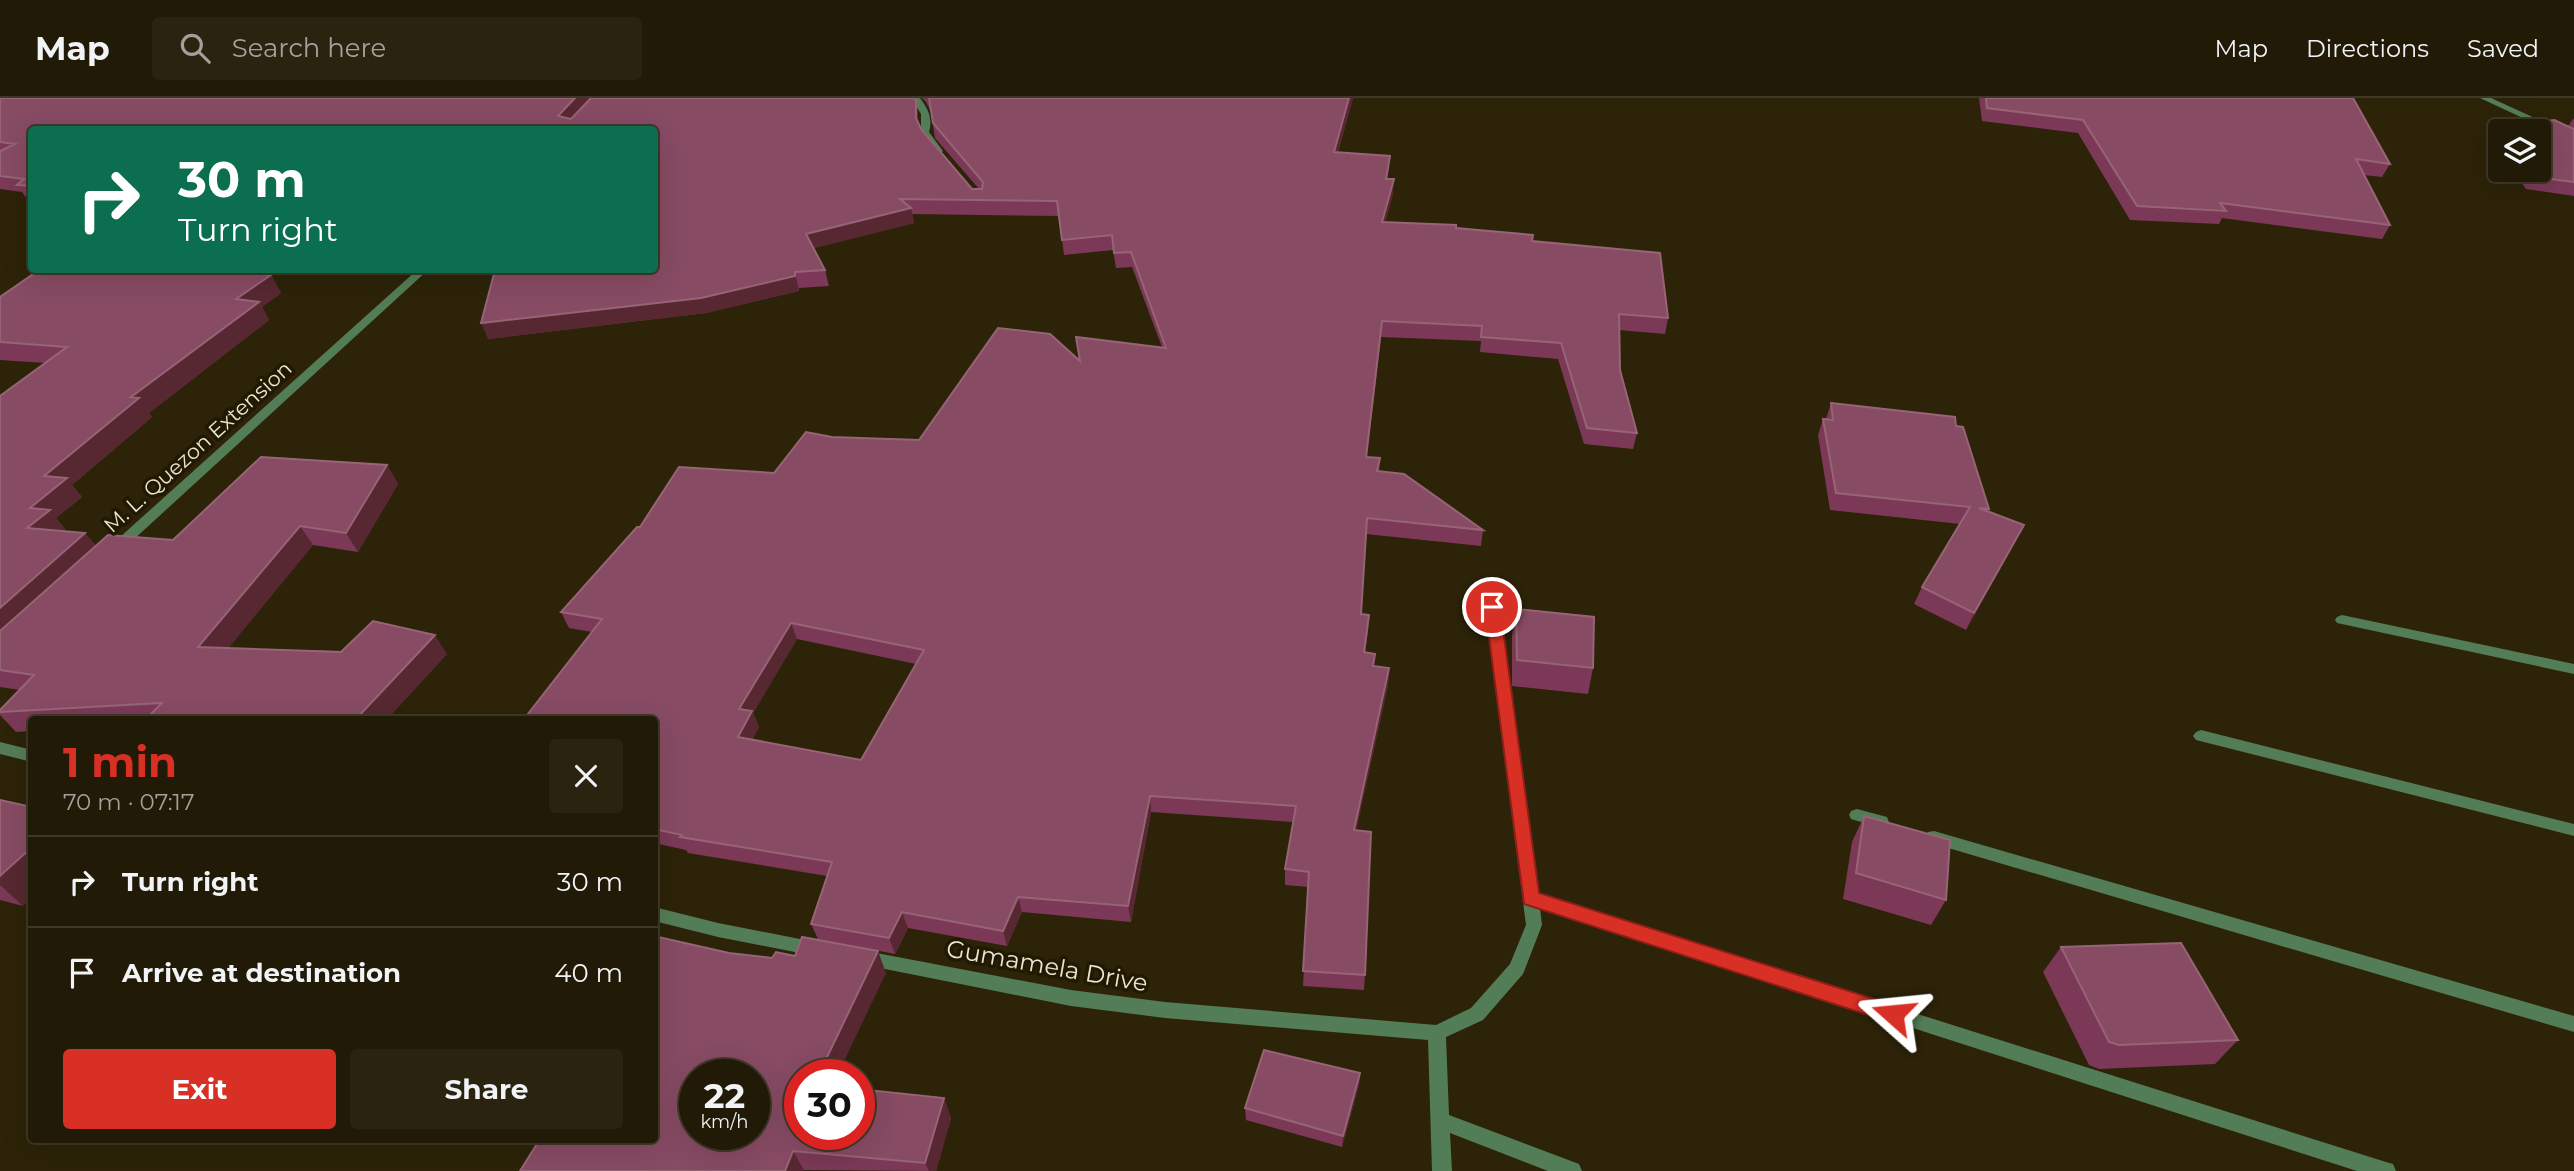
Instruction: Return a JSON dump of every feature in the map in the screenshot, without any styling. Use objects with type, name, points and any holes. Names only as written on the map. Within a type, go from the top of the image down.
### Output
[{"type":"street","points":[[915,98],[926,114],[928,123],[925,132],[946,160]]},
{"type":"street","points":[[2484,98],[2574,139]]},
{"type":"street","name":"M. L. Quezon Extension","points":[[103,560],[420,273]]},
{"type":"street","points":[[1442,1171],[1437,1034],[1477,1013],[1517,969],[1534,925],[1492,607]]},
{"type":"street","points":[[2342,620],[2574,669]]},
{"type":"street","points":[[2201,736],[2574,830]]},
{"type":"street","points":[[0,748],[28,755]]},
{"type":"street","points":[[1857,815],[1896,827]]},
{"type":"street","points":[[1923,834],[2574,1024]]},
{"type":"street","points":[[1530,898],[2386,1171]]},
{"type":"street","points":[[658,915],[718,930],[827,951]]},
{"type":"street","name":"Gumamela Drive","points":[[854,956],[1071,998],[1138,1007],[1437,1034]]},
{"type":"street","points":[[1441,1121],[1572,1171]]},
{"type":"building","points":[[0,98],[575,98],[558,116],[571,119],[591,98],[914,98],[916,118],[921,129],[972,189],[982,189],[983,182],[933,123],[929,98],[1349,98],[1334,152],[1390,156],[1386,179],[1394,179],[1382,222],[1456,225],[1456,228],[1533,235],[1532,241],[1660,253],[1668,318],[1619,314],[1620,370],[1637,433],[1587,428],[1561,343],[1481,337],[1482,326],[1382,321],[1366,457],[1380,458],[1377,471],[1404,474],[1483,530],[1367,518],[1361,614],[1369,615],[1364,652],[1375,654],[1373,666],[1389,668],[1354,830],[1371,832],[1365,975],[1303,971],[1309,872],[1285,869],[1296,806],[1150,796],[1128,906],[1018,897],[1003,931],[902,912],[889,938],[811,924],[832,862],[680,837],[682,835],[658,830],[658,716],[526,716],[602,619],[561,612],[637,527],[640,527],[679,467],[774,473],[806,432],[832,437],[919,440],[998,328],[1050,334],[1080,361],[1076,337],[1166,348],[1131,252],[1114,253],[1112,235],[1062,240],[1057,201],[900,199],[911,208],[806,234],[825,270],[795,272],[795,276],[701,298],[481,323],[494,273],[658,273],[658,126],[28,126],[28,186],[17,185],[24,179],[0,176],[0,151],[15,144],[0,142]],"holes":[[[791,623],[924,650],[861,760],[738,737],[752,711],[739,709]]]},
{"type":"building","points":[[1986,98],[2353,98],[2390,164],[2356,159],[2390,225],[2220,203],[2226,211],[2137,206],[2083,120],[1987,108]]},
{"type":"building","points":[[2551,120],[2574,129],[2574,182],[2551,179]]},
{"type":"building","points":[[35,273],[271,275],[236,299],[259,302],[131,397],[139,398],[44,476],[67,478],[30,508],[50,510],[27,528],[85,533],[0,608],[0,396],[67,347],[0,342],[0,297]]},
{"type":"building","points":[[1831,403],[1955,417],[1956,426],[1963,427],[1989,509],[1979,508],[2024,525],[1974,613],[1922,587],[1970,507],[1836,493],[1823,419],[1833,420]]},
{"type":"building","points":[[261,457],[387,465],[346,533],[300,526],[198,647],[341,652],[373,621],[435,635],[359,716],[149,716],[162,703],[0,712],[34,675],[0,670],[0,631],[108,535],[173,540]]},
{"type":"building","points":[[1516,609],[1594,617],[1593,668],[1517,660]]},
{"type":"building","points":[[0,800],[28,806],[28,851],[0,876]]},
{"type":"building","points":[[1864,816],[1950,840],[1946,900],[1856,873]]},
{"type":"building","points":[[658,937],[729,953],[772,958],[776,952],[795,956],[802,937],[878,951],[826,1059],[784,1059],[784,1150],[875,1150],[875,1091],[944,1098],[925,1163],[793,1151],[785,1171],[520,1171],[538,1143],[658,1143]]},
{"type":"building","points":[[2181,943],[2238,1040],[2119,1045],[2109,1042],[2061,947]]},
{"type":"building","points":[[1264,1050],[1360,1073],[1343,1136],[1245,1108]]},
{"type":"route","points":[[1492,607],[1530,898],[1893,1014]]}]
